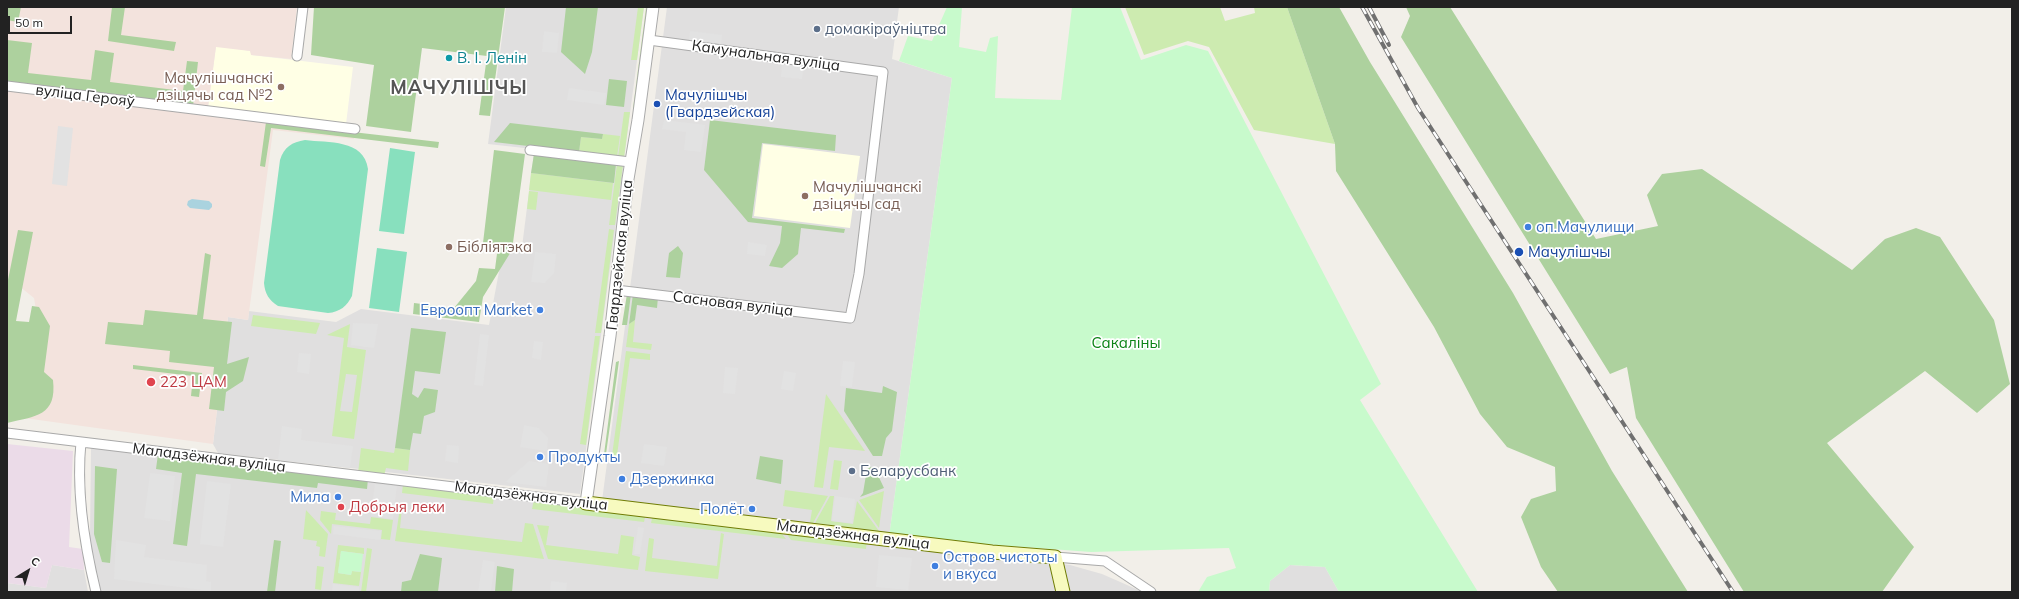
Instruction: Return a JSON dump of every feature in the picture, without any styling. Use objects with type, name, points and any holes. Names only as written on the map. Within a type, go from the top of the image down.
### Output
[{"type":"main road","name":"Маладзёжная вуліца","points":[[586,503],[992,552],[1055,557]]},
{"type":"main road","points":[[1055,557],[1063,592]]},
{"type":"street","points":[[297,56],[303,7]]},
{"type":"street","name":"Гвардзейская вуліца","points":[[586,503],[616,290],[630,162],[638,120],[654,7]]},
{"type":"street","name":"Камунальная вуліца","points":[[649,40],[883,72],[859,274],[850,318]]},
{"type":"street","name":"вуліца Герояў","points":[[7,86],[354,129]]},
{"type":"street","points":[[530,150],[630,162]]},
{"type":"street","name":"Сасновая вуліца","points":[[616,290],[850,318]]},
{"type":"street","name":"Маладзёжная вуліца","points":[[7,433],[586,503]]},
{"type":"street","points":[[81,442],[81,505],[87,554],[96,592]]},
{"type":"street","points":[[1055,557],[1106,561],[1151,592]]},
{"type":"shaded area","points":[[7,7],[297,7],[291,59],[251,55],[250,51],[216,47],[208,107],[355,125],[354,139],[273,130],[248,320],[228,317],[213,444],[24,418],[36,310],[34,298],[19,286],[7,355]]},
{"type":"shaded area","points":[[506,7],[644,7],[624,159],[488,144]]},
{"type":"shaded area","points":[[667,7],[899,7],[892,59],[952,78],[889,537],[602,501]]},
{"type":"shaded area","points":[[544,31],[559,33],[557,53],[542,52]]},
{"type":"shaded area","points":[[690,31],[722,35],[721,45],[689,42]]},
{"type":"shaded area","name":"Мачулішчанскі дзіцячы сад №2","points":[[216,46],[251,51],[251,55],[353,67],[346,124],[208,108]]},
{"type":"shaded area","points":[[782,63],[804,65],[802,79],[781,77]]},
{"type":"shaded area","points":[[569,88],[606,93],[604,105],[567,100]]},
{"type":"shaded area","points":[[664,120],[705,125],[701,152],[684,150],[686,132],[662,129]]},
{"type":"shaded area","points":[[58,126],[73,128],[67,186],[52,184]]},
{"type":"shaded area","name":"Мачулішчанскі дзіцячы сад","points":[[763,144],[860,156],[850,228],[754,216]]},
{"type":"shaded area","points":[[534,152],[624,163],[580,494],[218,453],[213,444],[228,317],[248,320],[249,311],[336,322],[361,309],[489,325],[504,245],[522,247]]},
{"type":"shaded area","points":[[748,242],[767,245],[765,256],[747,254]]},
{"type":"shaded area","points":[[535,252],[556,254],[554,273],[545,283],[531,282]]},
{"type":"shaded area","points":[[353,323],[378,324],[374,348],[351,345]]},
{"type":"shaded area","points":[[480,334],[489,335],[483,386],[474,385]]},
{"type":"shaded area","points":[[534,341],[543,342],[541,360],[532,358]]},
{"type":"shaded area","points":[[299,353],[311,354],[309,374],[297,372]]},
{"type":"shaded area","points":[[843,361],[855,362],[852,387],[840,386]]},
{"type":"shaded area","points":[[725,367],[738,368],[735,394],[723,393]]},
{"type":"shaded area","points":[[784,371],[796,373],[793,391],[781,389]]},
{"type":"shaded area","points":[[524,425],[539,428],[548,438],[547,451],[520,447]]},
{"type":"shaded area","points":[[282,426],[302,429],[301,440],[353,446],[350,468],[278,460]]},
{"type":"shaded area","points":[[7,444],[73,451],[69,547],[83,549],[84,570],[52,565],[46,588],[7,583]]},
{"type":"shaded area","points":[[644,444],[667,447],[664,466],[641,463]]},
{"type":"shaded area","points":[[447,445],[459,446],[458,463],[445,461]]},
{"type":"shaded area","points":[[91,448],[1070,565],[1102,574],[1143,592],[100,592],[93,563],[90,538]]},
{"type":"shaded area","points":[[529,461],[549,464],[546,487],[505,482]]},
{"type":"shaded area","points":[[150,473],[175,476],[170,521],[144,518]]},
{"type":"shaded area","points":[[207,481],[231,484],[223,547],[200,544]]},
{"type":"shaded area","points":[[375,484],[397,486],[393,519],[371,516]]},
{"type":"shaded area","points":[[835,496],[855,499],[852,523],[832,521]]},
{"type":"shaded area","points":[[334,526],[381,531],[380,540],[333,534]]},
{"type":"shaded area","points":[[638,527],[644,528],[640,554],[634,554]]},
{"type":"shaded area","points":[[116,540],[146,545],[144,557],[207,565],[206,581],[211,582],[211,591],[114,579]]},
{"type":"shaded area","points":[[879,555],[912,558],[908,590],[876,587]]},
{"type":"shaded area","points":[[483,560],[495,562],[491,592],[478,592]]},
{"type":"shaded area","points":[[52,565],[84,570],[88,592],[7,592],[7,583],[46,588]]},
{"type":"shaded area","points":[[1290,565],[1325,567],[1339,592],[1269,592],[1270,581]]},
{"type":"shaded area","points":[[551,581],[567,583],[566,592],[550,592]]},
{"type":"shaded area","points":[[333,584],[359,587],[359,592],[332,592]]},
{"type":"green space","points":[[7,7],[21,7],[18,22],[7,20]]},
{"type":"green space","points":[[112,7],[125,7],[121,35],[176,42],[174,51],[108,41]]},
{"type":"green space","points":[[314,7],[505,7],[490,116],[479,115],[487,56],[422,48],[411,132],[366,126],[374,65],[311,55]]},
{"type":"green space","points":[[566,7],[598,7],[592,52],[585,74],[561,52]]},
{"type":"green space","points":[[638,7],[644,7],[637,60],[631,60]]},
{"type":"green space","points":[[646,7],[650,7],[637,109],[633,108]]},
{"type":"green space","name":"Сакаліны","points":[[947,7],[962,7],[959,47],[986,52],[990,38],[998,36],[995,98],[1061,100],[1072,7],[1120,7],[1141,60],[1186,45],[1208,51],[1381,384],[1360,400],[1478,592],[1339,592],[1325,567],[1290,565],[1270,581],[1269,592],[1198,592],[1207,577],[1236,568],[1229,548],[1091,552],[889,537],[952,78],[899,61],[908,36],[932,41]]},
{"type":"green space","points":[[1125,7],[1220,7],[1225,21],[1255,13],[1254,7],[1287,7],[1335,144],[1254,130],[1209,47],[1188,41],[1144,55]]},
{"type":"green space","points":[[1287,7],[1339,7],[1370,62],[1513,293],[1612,471],[1688,592],[1558,592],[1541,567],[1521,517],[1531,499],[1556,491],[1555,467],[1507,447],[1480,414],[1434,327],[1336,171],[1335,144]]},
{"type":"green space","points":[[1406,7],[1450,7],[1596,239],[1658,226],[1647,195],[1662,174],[1702,169],[1852,270],[1885,239],[1916,228],[1940,237],[1994,320],[2010,384],[1977,413],[1925,371],[1827,443],[1914,547],[1882,592],[1744,592],[1636,418],[1627,367],[1610,374],[1401,37],[1410,16]]},
{"type":"green space","points":[[7,40],[32,43],[28,73],[91,80],[95,50],[114,53],[110,82],[183,91],[187,61],[198,62],[193,106],[7,83]]},
{"type":"green space","points":[[609,79],[627,81],[624,107],[606,105]]},
{"type":"green space","points":[[624,112],[630,112],[624,158],[618,157]]},
{"type":"green space","points":[[710,120],[836,135],[835,151],[762,143],[752,218],[845,229],[844,233],[801,228],[798,254],[782,268],[769,266],[780,243],[782,226],[748,222],[704,170]]},
{"type":"green space","points":[[266,122],[439,142],[438,148],[271,128],[265,167],[260,166]]},
{"type":"green space","points":[[510,123],[603,134],[602,139],[581,137],[579,152],[494,142]]},
{"type":"green space","points":[[603,134],[620,136],[617,157],[579,152],[581,137],[602,139]]},
{"type":"green space","points":[[305,140],[344,144],[352,147],[360,152],[365,159],[368,169],[352,296],[343,308],[328,313],[278,306],[266,294],[264,283],[280,160],[286,148],[296,142]]},
{"type":"green space","points":[[390,148],[415,152],[404,234],[379,231]]},
{"type":"green space","points":[[494,150],[525,154],[512,250],[483,297],[479,322],[413,314],[414,303],[454,308],[476,281],[479,268],[495,269],[498,246],[483,243]]},
{"type":"green space","points":[[534,154],[616,164],[614,183],[531,173]]},
{"type":"green space","points":[[617,164],[623,165],[615,225],[609,225]]},
{"type":"green space","points":[[531,173],[613,183],[611,200],[529,190]]},
{"type":"green space","points":[[529,191],[538,192],[536,210],[527,209]]},
{"type":"green space","points":[[609,229],[614,230],[601,333],[595,333]]},
{"type":"green space","points":[[18,230],[33,232],[16,321],[29,322],[32,306],[39,307],[50,326],[44,372],[53,380],[53,392],[52,401],[48,408],[35,416],[7,423],[7,285]]},
{"type":"green space","points":[[678,246],[683,253],[680,278],[666,277],[669,253]]},
{"type":"green space","points":[[377,248],[407,252],[399,312],[369,308]]},
{"type":"green space","points":[[205,253],[211,255],[203,319],[232,322],[227,364],[249,357],[243,381],[226,392],[224,411],[209,409],[214,367],[169,362],[170,351],[105,344],[108,322],[143,325],[145,310],[197,315]]},
{"type":"green space","points":[[627,294],[631,294],[627,325],[622,325]]},
{"type":"green space","points":[[633,294],[658,297],[657,308],[637,305],[635,320],[629,324]]},
{"type":"green space","points":[[253,315],[320,323],[316,334],[251,326]]},
{"type":"green space","points":[[635,320],[633,342],[652,344],[651,350],[626,347],[629,324]]},
{"type":"green space","points":[[350,324],[347,347],[366,350],[354,439],[332,436],[344,338],[327,335]],"holes":[[[346,374],[357,375],[352,412],[340,411]]]},
{"type":"green space","points":[[411,328],[446,332],[440,374],[415,371],[412,394],[418,398],[424,388],[438,390],[435,412],[424,416],[421,434],[413,433],[410,450],[395,448]]},
{"type":"green space","points":[[595,336],[600,336],[586,445],[580,444]]},
{"type":"green space","points":[[626,351],[650,354],[650,360],[630,358],[616,463],[611,463]]},
{"type":"green space","points":[[619,361],[605,461],[603,462],[616,362]]},
{"type":"green space","points":[[133,365],[202,373],[199,397],[191,396],[193,376],[133,369]]},
{"type":"green space","points":[[883,386],[897,392],[892,431],[886,438],[882,456],[873,456],[844,411],[846,388],[882,393]]},
{"type":"green space","points":[[826,394],[865,451],[829,447],[823,488],[814,487]]},
{"type":"green space","points":[[361,448],[394,453],[395,448],[410,450],[408,471],[386,468],[384,476],[358,473]]},
{"type":"green space","points":[[158,454],[368,479],[367,489],[318,483],[317,488],[196,474],[187,546],[173,544],[182,473],[156,469]]},
{"type":"green space","points":[[760,456],[783,460],[781,484],[756,479]]},
{"type":"green space","points":[[834,460],[842,461],[838,490],[830,489]]},
{"type":"green space","points":[[95,466],[117,469],[110,563],[102,562],[94,534]]},
{"type":"green space","points":[[871,467],[875,469],[884,488],[860,497],[863,493],[867,469]]},
{"type":"green space","points":[[403,484],[494,496],[493,504],[402,493]]},
{"type":"green space","points":[[785,490],[828,496],[813,523],[810,522],[812,510],[783,506]]},
{"type":"green space","points":[[884,491],[879,528],[859,500]]},
{"type":"green space","points":[[830,496],[834,496],[831,521],[853,524],[857,501],[879,531],[815,523]]},
{"type":"green space","points":[[534,499],[646,513],[644,522],[532,509]]},
{"type":"green space","points":[[400,508],[402,508],[400,528],[522,542],[525,523],[533,524],[544,559],[395,541]]},
{"type":"green space","points":[[306,510],[328,534],[325,557],[319,556],[320,547],[316,546],[317,541],[303,539]]},
{"type":"green space","points":[[321,511],[336,513],[335,520],[370,524],[371,517],[393,520],[390,540],[381,539],[382,530],[332,524],[331,534],[320,520]]},
{"type":"green space","points":[[653,514],[778,529],[786,539],[651,523]]},
{"type":"green space","points":[[537,525],[549,526],[546,545],[618,554],[621,535],[634,537],[632,555],[640,557],[638,570],[548,559]]},
{"type":"green space","points":[[783,529],[867,540],[866,549],[791,540]]},
{"type":"green space","points":[[721,533],[724,534],[718,579],[645,571],[649,538],[654,539],[652,558],[717,566]]},
{"type":"green space","points":[[274,540],[281,541],[275,592],[267,592]]},
{"type":"green space","points":[[338,545],[364,548],[364,554],[341,551],[338,573],[351,575],[352,571],[361,572],[359,586],[333,583]]},
{"type":"green space","points":[[367,548],[372,549],[366,592],[361,592]]},
{"type":"green space","points":[[341,551],[363,554],[361,572],[352,571],[351,575],[338,573]]},
{"type":"green space","points":[[420,554],[442,558],[438,592],[401,592],[402,582],[411,580]]},
{"type":"green space","points":[[317,566],[324,567],[321,590],[315,589]]},
{"type":"green space","points":[[497,566],[514,569],[512,592],[495,592]]},
{"type":"water","points":[[192,199],[209,201],[212,204],[212,207],[209,210],[190,208],[187,205],[188,201]]},
{"type":"railway","points":[[1362,7],[1418,108],[1733,592]]},
{"type":"railway","points":[[1369,7],[1389,45]]},
{"type":"place","name":"домакіраўніцтва","points":[[817,29]]},
{"type":"place","name":"В. І. Ленін","points":[[449,58]]},
{"type":"place","name":"Мачулішчанскі дзіцячы сад №2","points":[[281,87]]},
{"type":"place","name":"Мачулішчы (Гвардзейская)","points":[[657,104]]},
{"type":"place","name":"Мачулішчанскі дзіцячы сад","points":[[805,196]]},
{"type":"place","name":"оп.Мачулищи","points":[[1528,227]]},
{"type":"place","name":"Бібліятэка","points":[[449,247]]},
{"type":"place","name":"Мачулішчы","points":[[1519,252]]},
{"type":"place","name":"Евроопт Market","points":[[540,310]]},
{"type":"place","name":"223 ЦAM","points":[[151,382]]},
{"type":"place","name":"Продукты","points":[[540,457]]},
{"type":"place","name":"Беларусбанк","points":[[852,471]]},
{"type":"place","name":"Дзержинка","points":[[622,479]]},
{"type":"place","name":"Мила","points":[[338,497]]},
{"type":"place","name":"Добрыя леки","points":[[341,507]]},
{"type":"place","name":"Полёт","points":[[752,509]]},
{"type":"place","name":"Остров чистоты и вкуса","points":[[935,566]]},
{"type":"district","name":"МАЧУЛІШЧЫ","points":[[459,88]]}]
